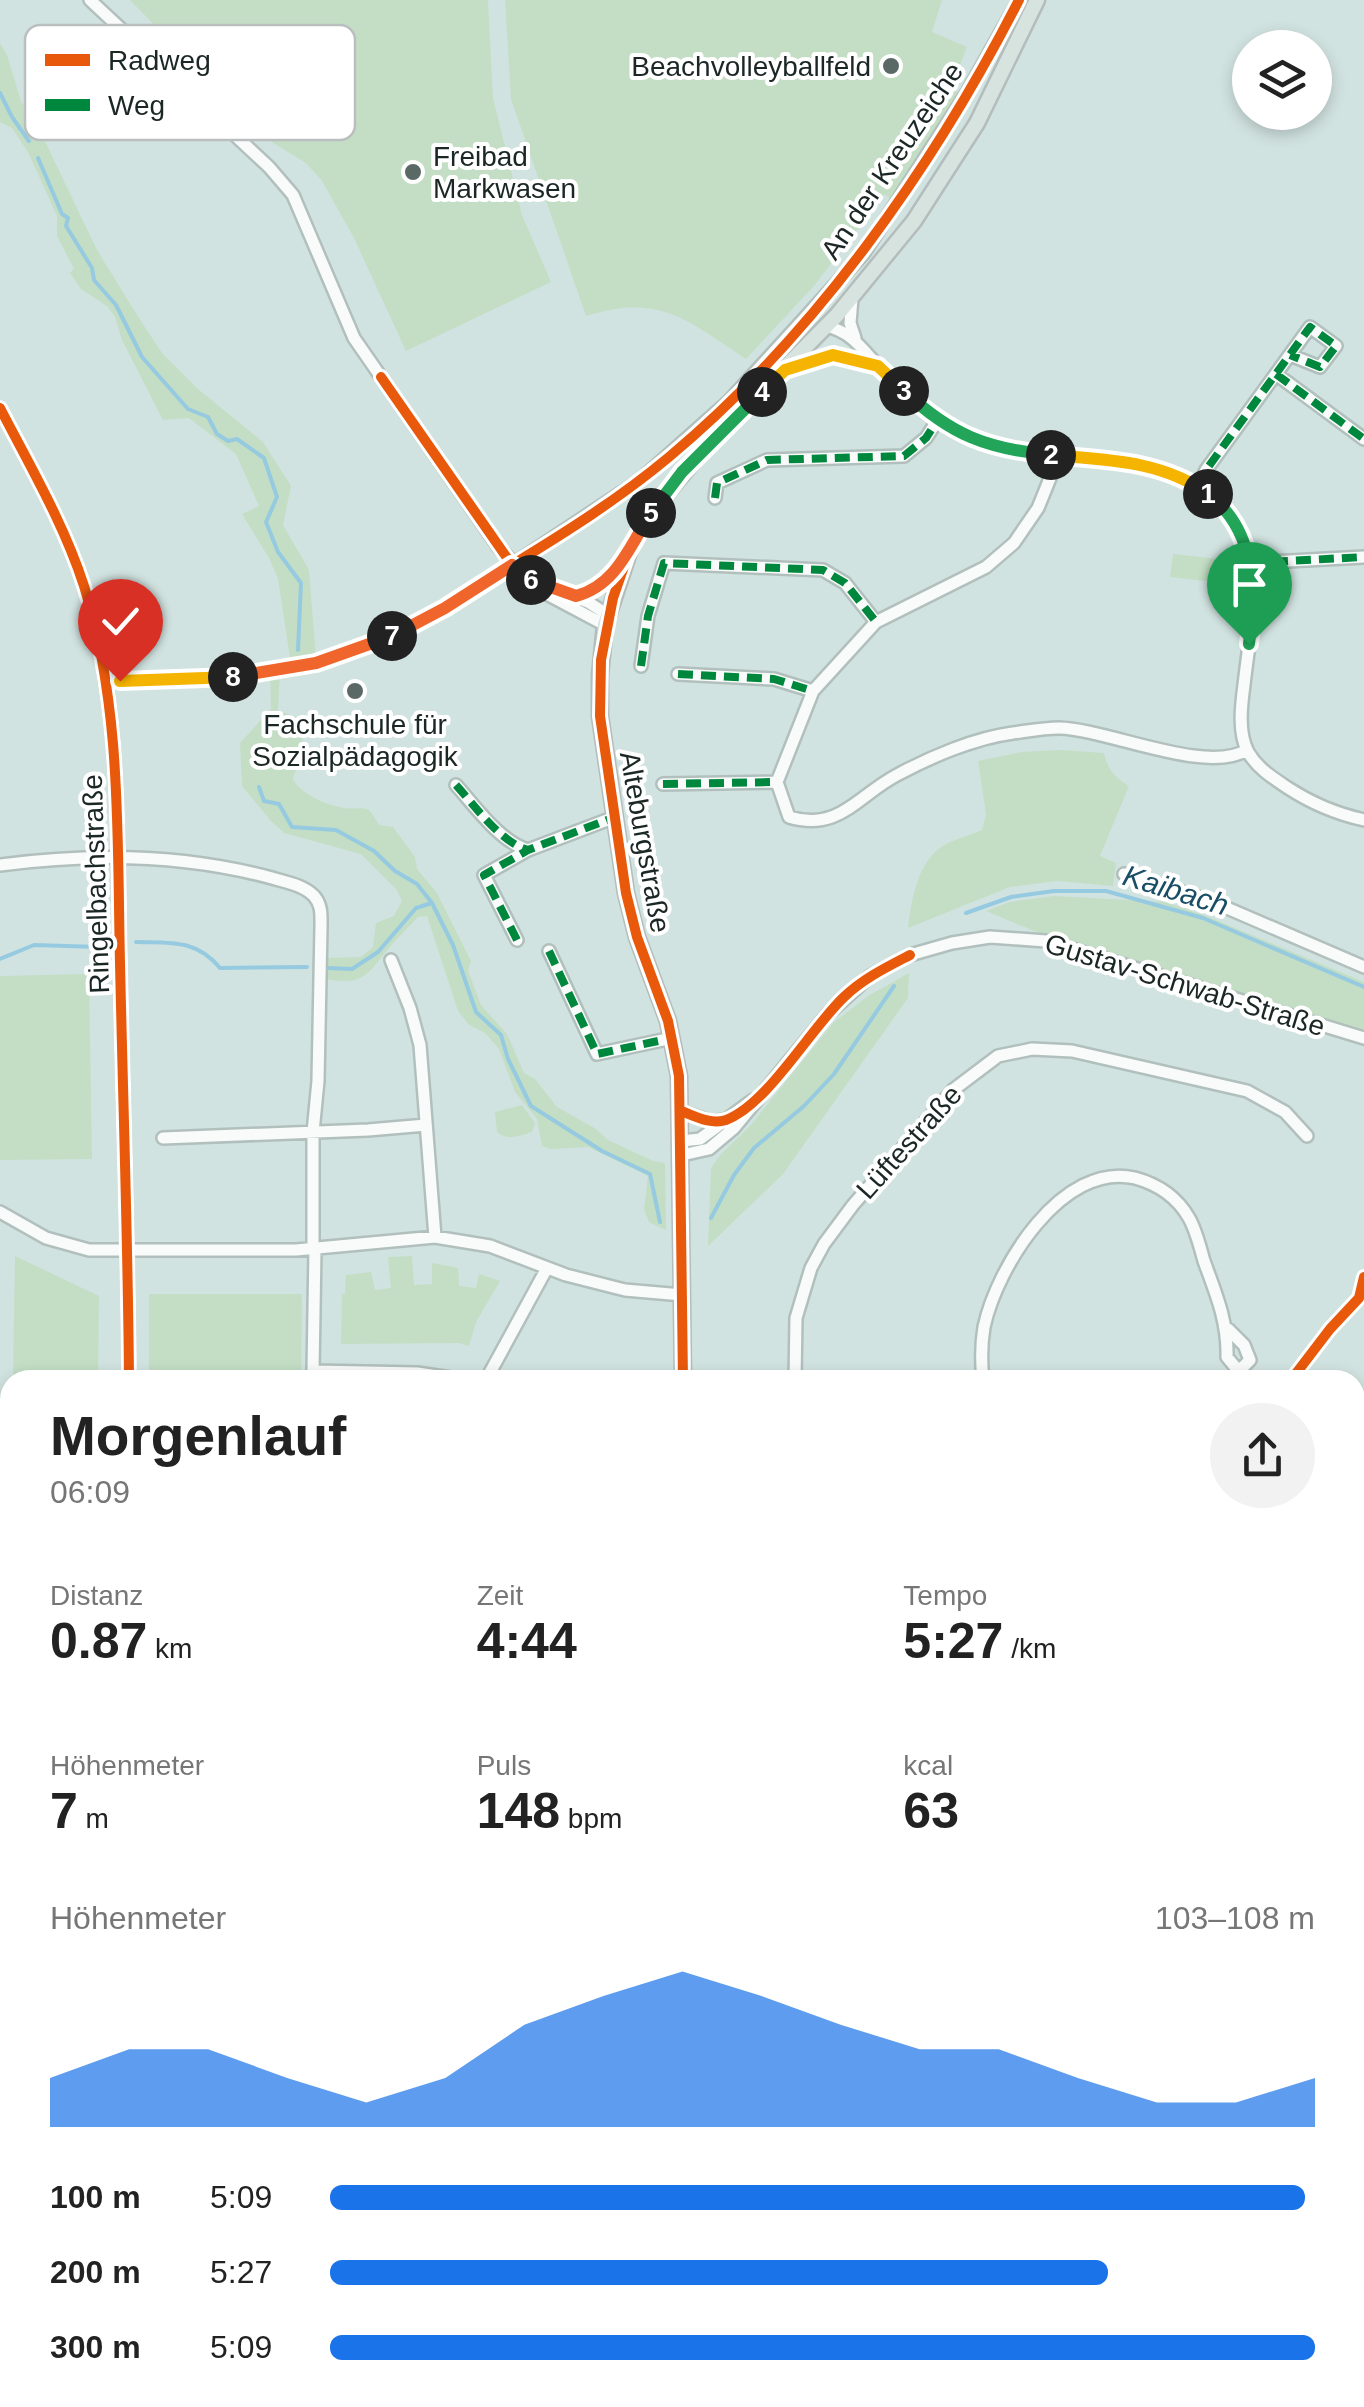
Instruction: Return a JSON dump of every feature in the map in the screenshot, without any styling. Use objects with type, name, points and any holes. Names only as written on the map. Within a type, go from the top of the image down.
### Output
[{"type":"main road","name":"Alteburgstraße","points":[[683,1370],[681,1111],[672,1038],[634,928],[615,816],[600,716],[607,620],[630,549],[648,517],[682,472],[852,298],[914,221],[989,101],[1037,0]]},
{"type":"street","points":[[90,0],[117,25]]},
{"type":"street","name":"An der Kreuzeiche","points":[[106,681],[236,677],[326,660],[375,643],[420,622],[648,474],[751,380],[864,253],[968,91],[1019,0]]},
{"type":"street","points":[[241,140],[293,195],[354,338],[512,565],[555,600],[607,620]]},
{"type":"street","points":[[852,298],[850,322],[857,342]]},
{"type":"street","points":[[826,326],[846,333],[937,421],[965,436],[990,445],[1133,464],[1182,478],[1198,486],[1228,513],[1246,546],[1250,563],[1253,604],[1241,708],[1246,750],[1262,769],[1298,795],[1364,820]]},
{"type":"street","points":[[785,370],[833,355],[878,366]]},
{"type":"street","points":[[1198,486],[1290,355]]},
{"type":"street","points":[[1276,374],[1364,439]]},
{"type":"street","name":"Ringelbachstraße","points":[[0,408],[46,496],[84,586],[106,681],[116,770],[128,1370]]},
{"type":"street","points":[[715,498],[718,483],[756,464],[788,459],[897,458],[917,447],[937,421]]},
{"type":"street","points":[[1059,456],[1038,508],[1014,543],[986,567],[876,622],[813,691],[777,782],[789,817],[810,823],[830,819],[897,774],[1008,734],[1060,728],[1194,756],[1237,756],[1246,750]]},
{"type":"street","points":[[576,596],[604,584],[630,549]]},
{"type":"street","points":[[1250,563],[1364,557]]},
{"type":"street","points":[[641,666],[648,616],[664,563],[823,570],[845,582],[876,622]]},
{"type":"street","points":[[526,577],[576,596],[607,620]]},
{"type":"street","points":[[678,674],[774,679],[813,691]]},
{"type":"street","points":[[662,784],[777,782]]},
{"type":"street","points":[[456,785],[494,826],[528,850]]},
{"type":"street","name":"Alteburgstraße","points":[[516,940],[484,874],[528,850],[615,816]]},
{"type":"street","points":[[0,865],[117,857],[175,860],[240,870],[297,886],[317,900],[321,914],[313,1132],[314,1370]]},
{"type":"street","points":[[1124,874],[1213,902],[1364,967]]},
{"type":"street","name":"Gustav-Schwab-Straße","points":[[682,1148],[701,1152],[715,1146],[827,1015],[870,976],[910,956],[952,943],[990,937],[1046,940],[1364,1038]]},
{"type":"street","points":[[548,951],[597,1054],[672,1038]]},
{"type":"street","points":[[392,960],[416,1027],[434,1237]]},
{"type":"street","name":"Lüftestraße","points":[[795,1370],[796,1318],[811,1268],[824,1244],[953,1090],[998,1056],[1032,1049],[1072,1051],[1247,1091],[1285,1112],[1308,1136]]},
{"type":"street","name":"Gustav-Schwab-Straße","points":[[682,1148],[700,1140],[764,1092]]},
{"type":"street","points":[[681,1111],[712,1122],[728,1119]]},
{"type":"street","points":[[163,1138],[426,1125]]},
{"type":"street","points":[[982,1370],[984,1326],[1010,1262],[1052,1208],[1080,1186],[1102,1178],[1126,1176],[1149,1182],[1173,1197],[1190,1219],[1228,1329]]},
{"type":"street","points":[[0,1212],[65,1246],[89,1250],[314,1249],[434,1237],[490,1246],[547,1268],[637,1293],[682,1295]]},
{"type":"street","points":[[491,1370],[547,1268]]},
{"type":"green space","name":"Freibad Markwasen","points":[[130,0],[488,0],[493,98],[522,215],[551,282],[406,351],[354,238],[322,181],[306,163],[269,140],[355,140],[355,25],[154,25]]},
{"type":"green space","points":[[505,0],[942,0],[932,32],[967,47],[951,88],[957,91],[956,102],[896,194],[891,200],[885,194],[813,287],[746,359],[689,322],[654,309],[612,310],[586,316],[511,99]]},
{"type":"green space","points":[[0,43],[25,107],[25,140],[44,140],[97,250],[137,315],[162,353],[198,389],[263,442],[291,486],[283,525],[309,570],[316,659],[291,664],[278,579],[242,514],[259,506],[236,454],[189,418],[163,420],[122,340],[115,317],[107,306],[81,289],[70,273],[74,269],[57,236],[57,216],[29,154],[12,128],[0,122]]},
{"type":"green space","points":[[1173,554],[1218,559],[1215,582],[1170,577]]},
{"type":"green space","points":[[280,671],[278,711],[301,718],[306,724],[301,745],[307,751],[293,780],[316,798],[337,807],[367,810],[379,825],[393,827],[415,857],[417,869],[437,893],[471,961],[468,971],[481,1005],[507,1034],[524,1073],[535,1079],[557,1107],[608,1140],[665,1163],[666,1230],[649,1222],[644,1209],[648,1176],[588,1147],[542,1146],[537,1119],[515,1092],[499,1049],[458,1011],[427,916],[418,917],[365,975],[344,981],[322,979],[324,958],[361,957],[373,947],[376,923],[394,916],[402,901],[397,890],[361,854],[284,833],[242,786],[240,743],[271,709],[270,673]]},
{"type":"green space","points":[[1022,752],[1104,753],[1112,773],[1129,786],[1100,856],[1116,863],[1113,886],[1057,881],[1010,887],[908,928],[916,887],[929,859],[946,844],[982,830],[986,814],[978,761]]},
{"type":"green space","points":[[1053,896],[1165,902],[1364,982],[1364,1032],[1046,936],[986,911],[1010,902]]},
{"type":"green space","points":[[909,973],[908,998],[783,1174],[708,1246],[711,1168],[721,1154],[750,1126],[833,1023],[868,996]]},
{"type":"green space","points":[[89,974],[92,1159],[0,1160],[0,976]]},
{"type":"green space","points":[[522,1105],[535,1123],[532,1132],[509,1137],[497,1132],[495,1112]]},
{"type":"green space","points":[[15,1256],[99,1296],[98,1370],[13,1370]]},
{"type":"green space","points":[[412,1256],[414,1285],[432,1284],[432,1263],[458,1268],[459,1286],[476,1288],[479,1274],[500,1281],[476,1322],[469,1346],[341,1344],[346,1275],[371,1272],[375,1290],[391,1288],[388,1257]]},
{"type":"green space","points":[[149,1294],[302,1294],[301,1370],[149,1370]]},
{"type":"waterway","points":[[0,93],[25,135]]},
{"type":"waterway","points":[[38,158],[62,214],[68,218],[66,226],[92,268],[94,280],[116,305],[142,357],[188,409],[208,417],[217,434],[228,441],[237,439],[264,458],[277,497],[266,522],[278,552],[301,583],[298,650]]},
{"type":"waterway","name":"Kaibach","points":[[259,787],[264,801],[279,804],[292,827],[336,830],[374,851],[395,871],[417,884],[432,903],[453,945],[476,1012],[501,1035],[531,1106],[602,1151],[650,1174],[660,1222]]},
{"type":"waterway","name":"Kaibach","points":[[966,913],[1011,897],[1054,891],[1106,891],[1203,918],[1364,987]]},
{"type":"waterway","name":"Kaibach","points":[[328,968],[352,969],[378,952],[416,908],[432,903]]},
{"type":"waterway","name":"Kaibach","points":[[136,942],[192,947],[220,968],[307,967]]},
{"type":"waterway","name":"Kaibach","points":[[0,959],[34,945],[100,947]]},
{"type":"waterway","name":"Kaibach","points":[[711,1218],[754,1148],[804,1106],[834,1074],[894,986]]},
{"type":"marked path","points":[[1198,486],[1206,470],[1310,327],[1336,346],[1320,367],[1290,355]]},
{"type":"marked path","points":[[1276,374],[1364,439]]},
{"type":"marked path","points":[[715,498],[717,483],[767,460],[904,456],[926,438],[937,421]]},
{"type":"marked path","points":[[1250,563],[1364,557]]},
{"type":"marked path","points":[[641,666],[648,616],[664,563],[823,570],[845,583],[876,622]]},
{"type":"marked path","points":[[678,674],[774,679],[813,691]]},
{"type":"marked path","points":[[663,784],[777,782]]},
{"type":"marked path","points":[[456,785],[498,831],[528,850]]},
{"type":"marked path","points":[[517,940],[484,875],[528,850],[615,817]]},
{"type":"marked path","points":[[549,951],[597,1054],[672,1038]]},
{"type":"cycle path","points":[[381,377],[512,565],[592,514],[669,457],[773,358],[821,303],[909,186],[949,125],[1019,0]]},
{"type":"cycle path","points":[[683,1370],[679,1076],[668,1021],[637,937],[626,893],[600,716],[601,660],[613,598],[630,549],[648,517],[682,472],[785,370]]},
{"type":"cycle path","points":[[0,408],[76,563],[105,679],[117,821],[129,1370]]},
{"type":"cycle path","points":[[681,1111],[714,1121],[741,1112],[773,1083],[844,997],[910,955]]},
{"type":"cycle path","points":[[1299,1370],[1359,1298],[1364,1277]]},
{"type":"place","name":"Beachvolleyballfeld","points":[[891,66]]},
{"type":"place","name":"Freibad Markwasen","points":[[413,172]]},
{"type":"place","name":"Fachschule für Sozialpädagogik","points":[[355,691]]},
{"type":"route","points":[[120,681],[247,676],[326,660],[420,622],[512,565],[526,577],[560,592],[576,596],[598,589],[621,564],[648,517],[682,472],[748,406],[785,370],[833,355],[878,366],[937,421],[975,441],[1020,452],[1133,464],[1198,486],[1228,513],[1246,546],[1253,583],[1249,644]]}]
